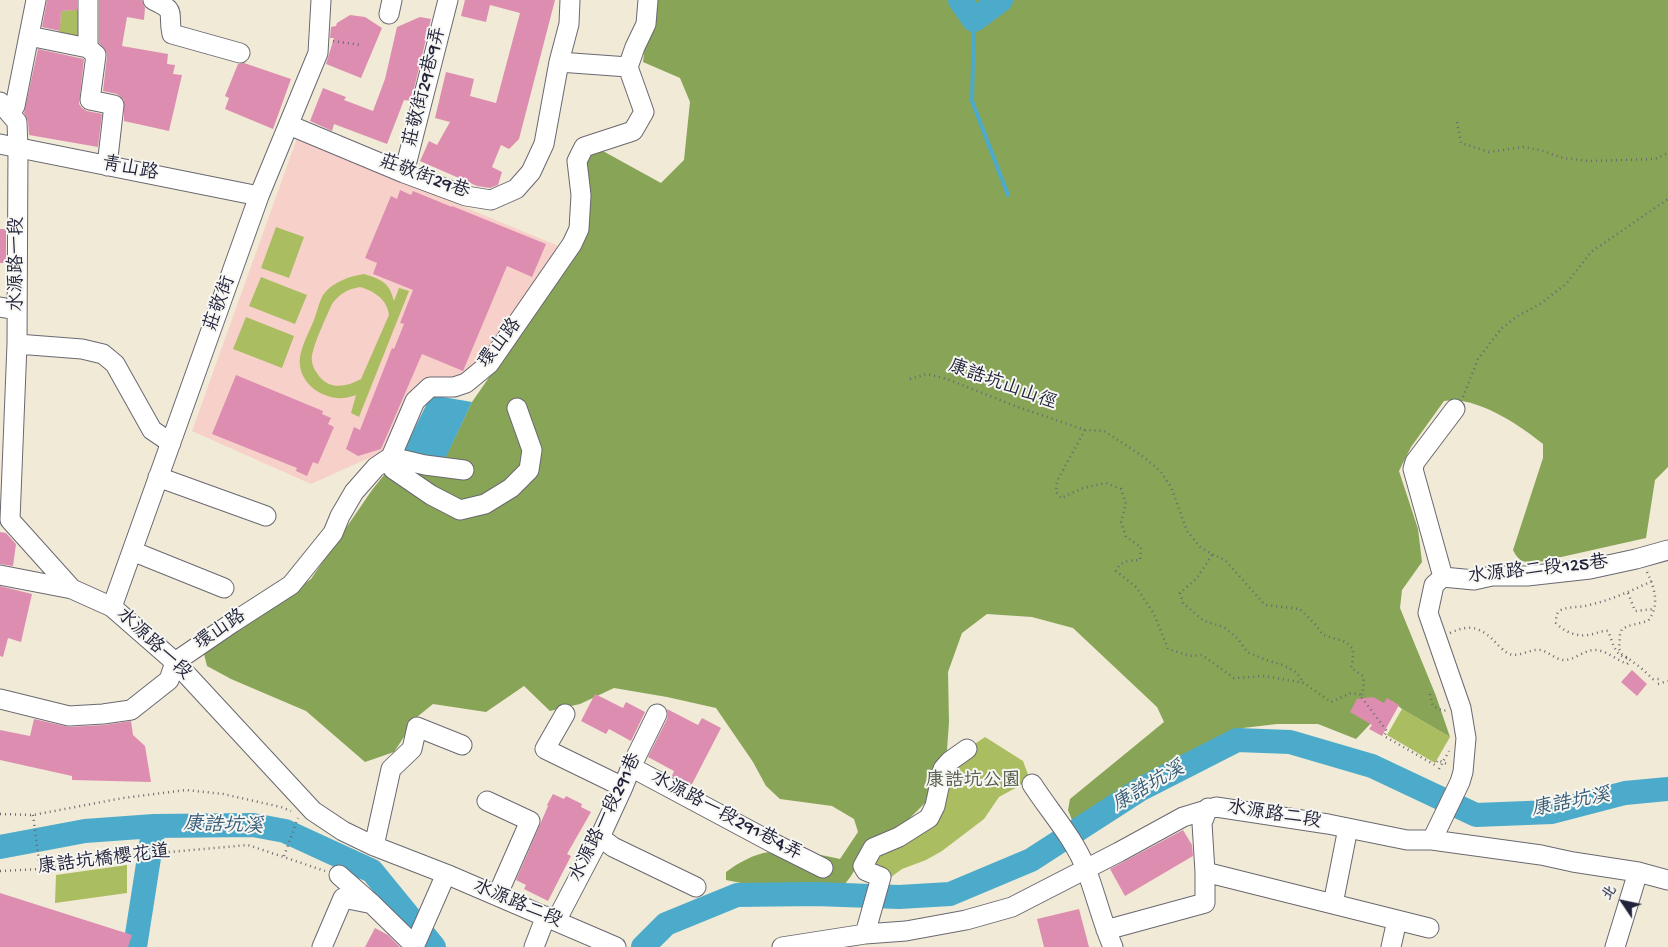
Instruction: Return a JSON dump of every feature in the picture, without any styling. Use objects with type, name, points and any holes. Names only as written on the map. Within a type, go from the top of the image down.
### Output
[{"type":"street","points":[[5,108],[15,106],[36,0]]},
{"type":"street","points":[[88,0],[88,48]]},
{"type":"street","points":[[153,0],[167,7],[172,13],[172,34],[240,53]]},
{"type":"street","name":"莊敬街","points":[[112,606],[259,196],[318,53],[320,0]]},
{"type":"street","name":"莊敬街29巷9弄","points":[[404,173],[448,0]]},
{"type":"street","name":"莊敬街29巷","points":[[289,125],[404,173],[466,196],[491,200],[516,189],[531,172],[544,144],[559,62],[569,24],[570,0]]},
{"type":"street","points":[[559,62],[628,67],[634,47],[646,24],[648,0]]},
{"type":"street","points":[[30,31],[88,48],[96,55],[90,100],[114,105],[107,166]]},
{"type":"street","name":"環山路","points":[[175,662],[291,585],[333,533],[340,516],[354,492],[376,467],[391,457],[414,401],[430,387],[454,387],[466,383],[489,364],[572,244],[579,229],[581,195],[577,161],[584,148],[633,131],[644,112],[628,67]]},
{"type":"street","name":"水源路一段","points":[[5,108],[16,122],[9,146],[9,308],[17,344],[6,435],[10,520],[72,589],[112,606],[175,662],[313,811],[343,831],[374,846],[446,874]]},
{"type":"street","name":"青山路","points":[[9,146],[259,196]]},
{"type":"street","points":[[17,344],[82,349],[103,354],[115,364],[152,430],[171,443]]},
{"type":"street","points":[[464,470],[426,466],[391,457],[393,469],[431,495],[460,510],[485,504],[511,488],[529,470],[532,450],[517,408]]},
{"type":"street","points":[[1443,577],[1413,469],[1415,462],[1455,409]]},
{"type":"street","points":[[158,477],[266,516]]},
{"type":"street","name":"水源路二段125巷","points":[[1435,835],[1460,782],[1463,772],[1466,738],[1462,715],[1438,638],[1428,613],[1434,585],[1443,577],[1474,580],[1492,576],[1527,576],[1590,569],[1668,550]]},
{"type":"street","points":[[132,552],[224,588]]},
{"type":"street","points":[[0,574],[72,589]]},
{"type":"street","points":[[0,699],[70,716],[131,710],[168,680],[175,662]]},
{"type":"street","points":[[565,714],[545,749],[623,787]]},
{"type":"street","name":"水源路一段291巷","points":[[534,947],[600,837],[630,767],[657,714]]},
{"type":"street","points":[[374,846],[391,769],[412,748],[417,728],[462,745]]},
{"type":"street","points":[[865,934],[881,877],[866,871],[863,866],[873,848],[900,837],[929,818],[935,806],[942,769],[967,748]]},
{"type":"street","name":"水源路一段291巷4弄","points":[[630,767],[822,868]]},
{"type":"street","points":[[1032,784],[1078,852],[1086,869],[1109,939],[1205,903],[1202,823],[1208,808]]},
{"type":"street","points":[[487,801],[530,821],[497,896]]},
{"type":"street","name":"水源路二段","points":[[782,947],[845,942],[865,934],[906,931],[975,918],[1012,906],[1183,817],[1216,806],[1407,840],[1435,835],[1573,862],[1638,872],[1668,880]]},
{"type":"street","points":[[1333,904],[1348,828]]},
{"type":"street","points":[[600,837],[613,847],[696,887]]},
{"type":"street","points":[[1205,872],[1429,928]]},
{"type":"street","points":[[1615,947],[1638,872]]},
{"type":"street","points":[[339,875],[415,945],[446,874]]},
{"type":"street","name":"水源路二段","points":[[446,874],[616,947]]},
{"type":"street","points":[[322,947],[343,898],[372,904]]},
{"type":"street","points":[[1391,947],[1398,920]]},
{"type":"path","points":[[319,39],[360,45]]},
{"type":"path","points":[[1457,122],[1461,143],[1489,152],[1523,147],[1540,150],[1563,158],[1589,161],[1655,159],[1668,153]]},
{"type":"path","points":[[1455,409],[1467,391],[1478,359],[1501,329],[1516,317],[1540,304],[1566,284],[1592,252],[1668,199]]},
{"type":"path","name":"康誥坑山山徑","points":[[910,379],[927,374],[947,379],[1015,406],[1085,430],[1104,431],[1144,457],[1161,472],[1171,487],[1187,530],[1201,548],[1226,561],[1265,605],[1300,609],[1323,635],[1346,642],[1353,648],[1351,668],[1363,676],[1362,696]]},
{"type":"path","points":[[1085,430],[1057,481],[1056,492],[1061,498],[1083,488],[1106,483],[1121,489],[1126,504],[1122,522],[1126,537],[1141,547],[1140,560],[1118,564],[1116,571],[1136,587],[1154,614],[1168,649],[1190,656],[1202,655],[1234,678],[1264,676],[1304,683]]},
{"type":"path","points":[[1212,555],[1198,578],[1180,593],[1183,603],[1204,621],[1224,627],[1239,640],[1247,652],[1283,665],[1296,672],[1304,683],[1331,702],[1351,693],[1362,696],[1387,731],[1384,736],[1435,765],[1438,760],[1443,762]]},
{"type":"path","points":[[1647,572],[1655,590],[1656,601],[1654,609],[1648,622],[1628,626],[1622,630],[1619,649],[1653,679],[1659,680]]},
{"type":"path","points":[[1627,658],[1620,656],[1617,652],[1608,631],[1605,630],[1590,635],[1566,632],[1556,623],[1556,616],[1559,611],[1565,608],[1585,606],[1628,593],[1652,581]]},
{"type":"path","points":[[1628,593],[1635,611],[1654,609]]},
{"type":"path","points":[[1449,633],[1461,628],[1471,627],[1481,630],[1509,654],[1518,654],[1536,649],[1544,650],[1556,658],[1564,660],[1594,650],[1604,652],[1627,664],[1631,661]]},
{"type":"path","points":[[1658,684],[1668,681]]},
{"type":"path","points":[[0,814],[33,815],[123,798],[186,790],[223,794],[280,807],[299,814],[284,856]]},
{"type":"path","points":[[33,815],[40,869]]},
{"type":"path","name":"康誥坑橋櫻花道","points":[[0,870],[40,869],[114,857],[248,845],[339,875]]},
{"type":"shaded area","points":[[297,138],[561,247],[484,359],[458,377],[430,380],[392,439],[380,453],[311,484],[192,431]]},
{"type":"green space","points":[[656,0],[1668,0],[1668,467],[1655,480],[1646,538],[1539,562],[1526,562],[1518,558],[1513,550],[1543,458],[1543,444],[1510,420],[1483,407],[1456,400],[1444,401],[1411,447],[1399,471],[1418,529],[1422,562],[1402,590],[1400,608],[1436,696],[1450,737],[1402,709],[1392,701],[1356,739],[1318,724],[1277,724],[1243,728],[1178,760],[1086,815],[1072,820],[1068,810],[1070,799],[1164,722],[1157,707],[1073,628],[1032,617],[987,614],[962,633],[948,672],[949,722],[947,750],[935,768],[928,800],[906,822],[866,850],[845,884],[756,886],[726,880],[726,872],[736,865],[763,853],[805,853],[840,859],[858,832],[854,819],[832,806],[780,799],[766,786],[753,762],[716,708],[614,688],[580,704],[550,711],[524,686],[486,712],[433,704],[417,717],[394,752],[365,762],[306,711],[231,679],[207,666],[204,654],[214,642],[267,611],[311,579],[372,490],[404,450],[445,458],[472,402],[585,239],[589,188],[586,158],[601,150],[661,183],[684,160],[690,102],[680,78],[643,62],[645,45]]},
{"type":"green space","points":[[84,9],[84,43],[59,38],[61,11]]},
{"type":"green space","points":[[276,227],[304,237],[289,278],[261,268]]},
{"type":"green space","points":[[364,274],[384,283],[390,290],[394,301],[399,288],[409,291],[359,417],[351,413],[356,395],[346,398],[329,397],[315,390],[305,379],[300,365],[300,357],[323,295],[336,283]],"holes":[[[360,287],[375,293],[383,300],[389,315],[361,379],[343,386],[331,385],[321,379],[313,367],[312,357],[316,342],[335,300],[344,292],[352,289]]]},
{"type":"green space","points":[[261,277],[307,295],[295,324],[249,306]]},
{"type":"green space","points":[[246,317],[294,336],[282,368],[233,349]]},
{"type":"green space","points":[[1402,709],[1450,737],[1435,763],[1387,735]]},
{"type":"green space","name":"康誥坑公園","points":[[985,737],[1023,761],[1030,780],[999,797],[984,819],[942,851],[926,860],[902,869],[887,880],[868,864],[876,849],[935,815],[943,769]]},
{"type":"green space","points":[[127,865],[127,893],[55,903],[56,875]]},
{"type":"water","points":[[431,395],[472,402],[445,459],[404,450]]},
{"type":"building","points":[[47,0],[77,0],[77,10],[61,11],[60,31],[42,27]]},
{"type":"building","points":[[99,0],[142,0],[145,8],[144,20],[127,17],[122,46],[168,54],[167,64],[175,65],[173,74],[182,75],[169,131],[124,121],[124,100],[117,94],[103,91],[107,56],[106,51],[99,43]]},
{"type":"building","points":[[465,0],[555,0],[519,139],[509,149],[501,145],[492,167],[502,172],[498,185],[490,188],[477,186],[420,161],[429,141],[437,145],[450,122],[435,118],[446,72],[474,79],[470,96],[496,103],[520,13],[490,5],[486,22],[461,16]]},
{"type":"building","points":[[350,15],[365,17],[382,28],[361,78],[326,64],[334,38],[330,38],[331,27],[336,26],[337,23]]},
{"type":"building","points":[[420,17],[431,19],[411,101],[404,100],[387,144],[334,124],[332,131],[310,121],[323,88],[346,97],[344,100],[373,111],[385,79],[397,27]]},
{"type":"building","points":[[38,49],[84,59],[79,104],[87,111],[102,114],[98,147],[29,135],[28,121],[24,113]]},
{"type":"building","points":[[244,63],[291,79],[273,129],[225,109],[229,98],[225,96],[238,64]]},
{"type":"building","points":[[400,190],[411,195],[413,191],[546,244],[532,277],[507,266],[463,371],[422,354],[381,449],[358,456],[346,449],[354,427],[360,430],[392,348],[394,349],[404,324],[400,323],[413,290],[373,274],[377,263],[365,258],[391,196],[397,199]]},
{"type":"building","points":[[0,229],[6,229],[6,263],[0,263]]},
{"type":"building","points":[[236,375],[323,411],[322,414],[331,418],[328,424],[334,427],[318,464],[313,462],[307,476],[296,471],[297,468],[212,434]]},
{"type":"building","points":[[0,532],[6,533],[16,544],[13,566],[0,564]]},
{"type":"building","points":[[0,586],[32,594],[21,642],[8,638],[3,657],[0,656]]},
{"type":"building","points":[[1632,670],[1647,684],[1637,696],[1621,682]]},
{"type":"building","points":[[595,694],[623,708],[626,702],[645,712],[631,741],[609,729],[606,734],[581,721]]},
{"type":"building","points":[[1373,697],[1384,703],[1387,698],[1399,705],[1382,736],[1369,729],[1372,725],[1350,712],[1357,699]]},
{"type":"building","points":[[667,709],[698,725],[702,718],[721,728],[691,786],[672,776],[674,771],[648,757],[667,719]]},
{"type":"building","points":[[34,719],[69,727],[131,721],[133,735],[145,746],[151,782],[72,780],[72,776],[0,760],[0,730],[30,736]]},
{"type":"building","points":[[553,794],[564,799],[566,796],[582,804],[581,807],[591,812],[567,854],[571,856],[548,901],[524,889],[526,885],[516,880]]},
{"type":"building","points":[[1183,830],[1192,845],[1193,856],[1125,896],[1110,869]]},
{"type":"building","points":[[0,893],[132,935],[128,947],[0,947]]},
{"type":"building","points":[[1079,909],[1089,947],[1044,947],[1037,919]]},
{"type":"building","points":[[375,928],[388,935],[400,947],[365,947]]},
{"type":"waterway","points":[[960,0],[974,20],[1001,0]]},
{"type":"waterway","points":[[974,20],[972,101],[1008,195]]},
{"type":"waterway","name":"康誥坑溪","points":[[643,947],[666,924],[737,895],[815,894],[899,897],[950,894],[1031,860],[1141,789],[1237,740],[1290,742],[1372,766],[1476,815],[1552,812],[1625,793],[1668,789]]},
{"type":"waterway","name":"康誥坑溪","points":[[0,847],[85,831],[154,826],[253,825],[285,831],[372,871],[434,947]]},
{"type":"waterway","points":[[135,947],[154,826]]}]
